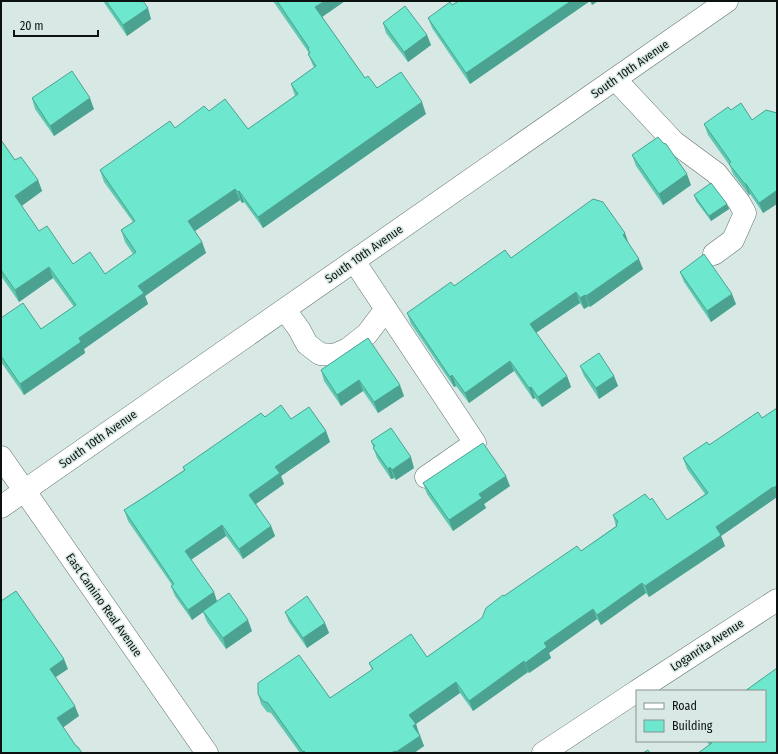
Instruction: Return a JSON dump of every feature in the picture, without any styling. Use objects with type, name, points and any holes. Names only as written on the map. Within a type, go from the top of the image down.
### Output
[{"type":"street","name":"South 10th Avenue","points":[[1,507],[727,1]]},
{"type":"street","points":[[615,79],[674,142],[716,172],[739,202],[745,213],[733,240],[714,254]]},
{"type":"street","points":[[354,262],[475,443],[426,477]]},
{"type":"street","points":[[285,310],[299,329],[307,344],[320,354],[334,355],[348,349],[367,334],[386,309]]},
{"type":"street","name":"East Camino Real Avenue","points":[[1,457],[207,753]]},
{"type":"street","name":"Loganrita Avenue","points":[[639,690],[777,600]]},
{"type":"street","name":"Loganrita Avenue","points":[[543,753],[636,692]]},
{"type":"building","points":[[106,1],[143,1],[148,8],[123,25]]},
{"type":"building","points":[[277,1],[325,1],[315,7],[365,78],[368,76],[377,88],[401,72],[422,102],[258,217],[239,191],[238,192],[235,189],[188,221],[202,242],[138,286],[144,293],[79,338],[81,342],[20,384],[1,356],[1,318],[23,303],[41,329],[76,305],[49,267],[15,290],[1,270],[1,140],[15,160],[21,157],[38,180],[15,196],[39,231],[47,226],[73,264],[90,252],[105,274],[136,252],[121,230],[135,221],[100,170],[170,121],[175,128],[204,106],[209,111],[225,99],[248,129],[298,94],[291,84],[316,66],[308,54],[310,53],[309,48]]},
{"type":"building","points":[[459,1],[571,1],[466,73],[428,18],[450,2],[452,5]]},
{"type":"building","points":[[405,6],[427,35],[404,52],[383,23]]},
{"type":"building","points":[[72,71],[90,98],[50,126],[32,98]]},
{"type":"building","points":[[741,103],[752,120],[766,110],[777,113],[777,191],[759,203],[746,184],[729,164],[731,162],[704,124],[728,107],[731,110]]},
{"type":"building","points":[[658,137],[663,143],[666,144],[687,174],[659,194],[632,155]]},
{"type":"building","points":[[711,183],[727,204],[709,216],[694,195]]},
{"type":"building","points":[[593,199],[603,202],[625,233],[623,235],[639,259],[586,296],[585,295],[580,298],[576,292],[530,324],[567,376],[538,397],[531,387],[529,388],[510,361],[465,393],[452,375],[450,377],[407,313],[451,282],[454,286],[505,250],[511,258]]},
{"type":"building","points":[[704,254],[732,294],[707,311],[680,272]]},
{"type":"building","points":[[368,338],[400,385],[374,402],[359,380],[337,395],[321,370]]},
{"type":"building","points":[[599,353],[614,376],[596,388],[580,366]]},
{"type":"building","points":[[281,405],[291,419],[309,407],[326,431],[275,467],[280,473],[249,495],[271,526],[239,549],[222,525],[185,551],[214,592],[188,610],[171,586],[174,584],[124,510],[185,470],[183,467],[261,413],[265,417]]},
{"type":"building","points":[[777,408],[777,485],[774,488],[773,487],[716,527],[721,535],[645,586],[642,583],[597,615],[593,609],[544,643],[547,647],[525,663],[524,661],[469,701],[456,682],[409,715],[416,724],[413,726],[420,736],[396,752],[303,752],[268,703],[263,701],[258,694],[258,683],[299,655],[330,698],[373,669],[369,663],[411,634],[427,657],[482,618],[486,608],[503,595],[504,596],[577,546],[581,551],[617,526],[616,524],[618,522],[613,515],[645,494],[650,500],[652,498],[667,520],[708,493],[683,458],[707,442],[709,445],[758,412],[762,418]]},
{"type":"building","points":[[391,428],[411,457],[392,470],[390,467],[388,469],[373,448],[375,446],[371,441]]},
{"type":"building","points":[[483,443],[506,476],[479,494],[482,498],[449,520],[423,483]]},
{"type":"building","points":[[16,591],[64,659],[50,669],[75,706],[57,718],[82,753],[1,753],[1,601]]},
{"type":"building","points":[[229,593],[248,620],[223,638],[203,611]]},
{"type":"building","points":[[307,596],[325,623],[303,638],[285,612]]},
{"type":"building","points":[[777,668],[777,753],[698,753],[712,743],[711,742],[766,742],[766,690],[746,690]]},
{"type":"building","points":[[648,750],[650,753],[643,753]]}]
